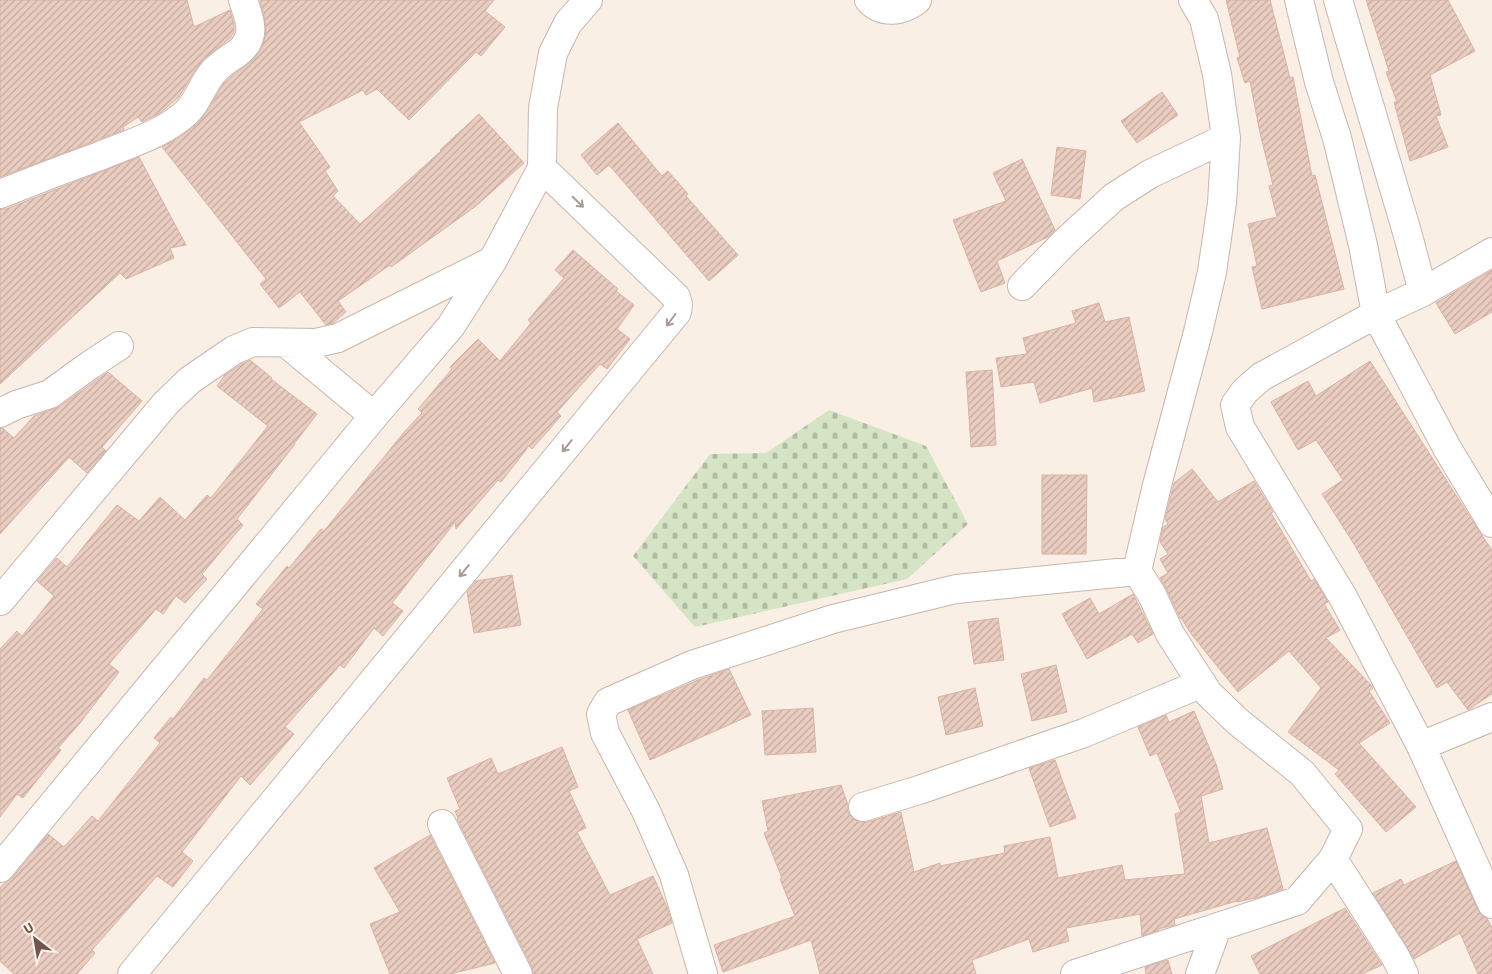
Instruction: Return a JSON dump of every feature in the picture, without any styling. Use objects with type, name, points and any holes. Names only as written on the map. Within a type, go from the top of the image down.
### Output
[{"type":"street","points":[[0,194],[120,148],[162,129],[187,112],[213,71],[238,53],[247,43],[251,26],[242,0]]},
{"type":"street","points":[[0,868],[374,416],[451,326],[493,260],[542,168],[543,108],[553,53],[568,23],[588,0]]},
{"type":"street","points":[[869,0],[876,7],[895,11],[917,0]]},
{"type":"street","points":[[1075,974],[1297,902],[1333,859],[1348,829],[1302,773],[1237,721],[1208,692],[1170,634],[1152,595],[1137,571],[1157,485],[1212,272],[1222,202],[1226,138],[1217,74],[1204,19],[1193,0]]},
{"type":"street","points":[[1299,0],[1319,82],[1339,147],[1363,245],[1376,314],[1447,448],[1492,523]]},
{"type":"street","points":[[1338,0],[1423,292]]},
{"type":"street","points":[[1022,286],[1066,241],[1114,197],[1150,174],[1226,138]]},
{"type":"street","points":[[132,974],[677,312],[678,304],[676,297],[542,168]]},
{"type":"street","points":[[1490,896],[1421,746],[1342,597],[1240,427],[1235,405],[1245,391],[1261,377],[1376,314],[1423,292],[1492,252]]},
{"type":"street","points":[[0,601],[166,403],[190,380],[234,350],[253,342],[316,343],[338,338],[493,260]]},
{"type":"street","points":[[286,343],[374,416]]},
{"type":"street","points":[[0,413],[16,405],[50,394],[119,346]]},
{"type":"street","points":[[703,974],[674,875],[646,811],[605,733],[601,714],[608,702],[692,665],[833,619],[956,589],[1137,571]]},
{"type":"street","points":[[863,807],[919,790],[1084,733],[1202,683]]},
{"type":"street","points":[[1421,746],[1492,717]]},
{"type":"street","points":[[442,824],[518,974]]},
{"type":"street","points":[[1333,859],[1395,956],[1404,974]]},
{"type":"street","points":[[1200,974],[1217,928]]},
{"type":"green space","points":[[829,410],[926,446],[968,524],[907,579],[695,627],[633,556],[710,454],[766,453]]},
{"type":"building","points":[[0,0],[187,0],[194,27],[230,10],[234,32],[231,37],[203,60],[179,97],[160,113],[142,122],[138,117],[123,127],[124,130],[0,177]]},
{"type":"building","points":[[260,0],[494,0],[485,11],[505,27],[481,56],[476,52],[409,120],[377,89],[366,95],[363,90],[299,122],[330,167],[325,171],[338,191],[333,196],[360,224],[479,114],[524,163],[476,206],[391,267],[390,265],[338,301],[346,312],[333,323],[326,325],[300,292],[279,308],[260,284],[266,279],[162,147],[177,139],[198,123],[223,84],[253,60],[260,51],[266,27]]},
{"type":"building","points":[[1226,0],[1270,0],[1290,78],[1293,77],[1312,176],[1315,175],[1344,289],[1262,309],[1252,267],[1257,266],[1248,224],[1277,217],[1269,186],[1273,185],[1250,81],[1245,83],[1237,58],[1240,57]]},
{"type":"building","points":[[1366,0],[1448,0],[1475,51],[1430,75],[1441,115],[1436,116],[1448,147],[1410,161],[1394,102],[1397,102],[1386,72],[1389,71]]},
{"type":"building","points":[[1162,92],[1178,115],[1137,143],[1121,121]]},
{"type":"building","points":[[618,123],[662,176],[668,171],[688,194],[686,196],[738,255],[709,281],[609,165],[597,175],[581,155]]},
{"type":"building","points":[[1057,147],[1086,151],[1080,199],[1051,195]]},
{"type":"building","points":[[139,157],[186,245],[170,248],[174,258],[126,279],[120,273],[0,384],[0,209],[6,209]]},
{"type":"building","points":[[1022,159],[1055,230],[1048,237],[997,261],[1005,283],[981,292],[953,220],[1006,201],[993,173]]},
{"type":"building","points":[[573,250],[618,289],[616,291],[634,305],[617,329],[630,339],[607,369],[600,364],[557,412],[561,416],[532,449],[529,446],[501,482],[498,480],[456,529],[455,522],[392,603],[403,611],[383,636],[374,628],[344,668],[340,665],[285,727],[294,734],[250,785],[241,776],[182,852],[193,861],[173,887],[157,876],[92,950],[95,953],[77,974],[14,974],[0,961],[0,888],[12,878],[48,834],[64,847],[92,816],[98,821],[160,743],[154,738],[171,717],[173,719],[204,678],[207,680],[263,609],[256,604],[321,529],[324,531],[405,431],[422,413],[418,409],[452,369],[450,367],[478,339],[500,361],[531,323],[528,320],[564,278],[555,270]]},
{"type":"building","points":[[1492,270],[1492,312],[1455,334],[1436,303]]},
{"type":"building","points":[[1099,303],[1105,322],[1129,317],[1145,391],[1094,402],[1092,388],[1040,403],[1034,382],[1001,387],[996,358],[1027,354],[1023,338],[1076,323],[1072,311]]},
{"type":"building","points":[[250,360],[271,379],[317,414],[237,519],[243,525],[202,574],[207,579],[185,603],[176,596],[163,614],[156,609],[109,664],[119,672],[80,723],[58,748],[61,750],[23,798],[17,794],[0,817],[0,649],[17,631],[22,636],[54,596],[37,581],[57,558],[67,567],[117,505],[139,521],[160,497],[185,520],[207,495],[211,498],[268,426],[217,386],[225,375]]},
{"type":"building","points":[[1370,361],[1492,550],[1492,694],[1468,710],[1447,682],[1437,688],[1354,544],[1322,494],[1343,480],[1316,440],[1298,450],[1271,402],[1308,381],[1316,396]]},
{"type":"building","points":[[992,370],[996,445],[971,447],[966,372]]},
{"type":"building","points":[[108,372],[142,401],[102,447],[106,451],[87,473],[69,457],[0,534],[0,428],[14,438],[34,416],[59,407]]},
{"type":"building","points":[[1192,469],[1218,502],[1254,481],[1311,581],[1314,579],[1328,602],[1324,604],[1340,630],[1326,638],[1372,686],[1373,688],[1369,691],[1390,723],[1359,743],[1416,807],[1386,832],[1335,774],[1339,770],[1288,732],[1321,688],[1289,651],[1238,692],[1180,618],[1160,578],[1168,573],[1160,559],[1168,554],[1160,542],[1163,527],[1168,524],[1165,519],[1174,483]]},
{"type":"building","points":[[1042,475],[1087,475],[1086,554],[1042,554]]},
{"type":"building","points":[[512,575],[521,625],[474,633],[467,592],[476,581]]},
{"type":"building","points":[[1133,594],[1153,634],[1138,643],[1132,634],[1087,659],[1062,614],[1090,598],[1099,614]]},
{"type":"building","points":[[998,618],[1004,660],[974,664],[968,622]]},
{"type":"building","points":[[1056,665],[1067,712],[1032,721],[1021,674]]},
{"type":"building","points":[[729,669],[751,715],[650,760],[628,710]]},
{"type":"building","points":[[975,688],[983,726],[946,735],[938,697]]},
{"type":"building","points":[[813,708],[816,752],[765,755],[762,711]]},
{"type":"building","points":[[1194,711],[1216,764],[1223,789],[1201,796],[1209,843],[1267,828],[1283,889],[1260,897],[1237,901],[1174,919],[1175,925],[1158,929],[1142,936],[1140,914],[1066,928],[1069,941],[1033,952],[1029,939],[972,960],[976,974],[820,974],[811,940],[723,972],[714,945],[795,916],[764,833],[768,831],[762,801],[841,785],[848,805],[848,812],[852,818],[859,822],[868,822],[901,812],[914,872],[940,863],[940,866],[1005,853],[1004,846],[1050,837],[1058,878],[1122,865],[1125,880],[1185,874],[1175,814],[1181,812],[1157,753],[1150,756],[1138,727],[1166,715],[1169,722]]},
{"type":"building","points":[[562,747],[578,787],[569,791],[586,828],[577,832],[610,895],[653,876],[667,907],[672,923],[637,939],[653,974],[533,974],[532,967],[457,819],[455,811],[460,809],[447,778],[491,758],[498,774]]},
{"type":"building","points":[[1055,760],[1076,818],[1050,827],[1029,768]]},
{"type":"building","points":[[430,835],[495,963],[450,974],[390,974],[370,924],[400,912],[374,868]]},
{"type":"building","points":[[1456,861],[1478,910],[1482,916],[1487,918],[1492,928],[1492,974],[1478,974],[1460,933],[1414,959],[1373,893],[1401,879],[1404,885]]},
{"type":"building","points":[[1345,908],[1382,965],[1362,974],[1260,974],[1251,956]]},
{"type":"building","points":[[1168,960],[1172,974],[1146,974],[1145,967]]}]
